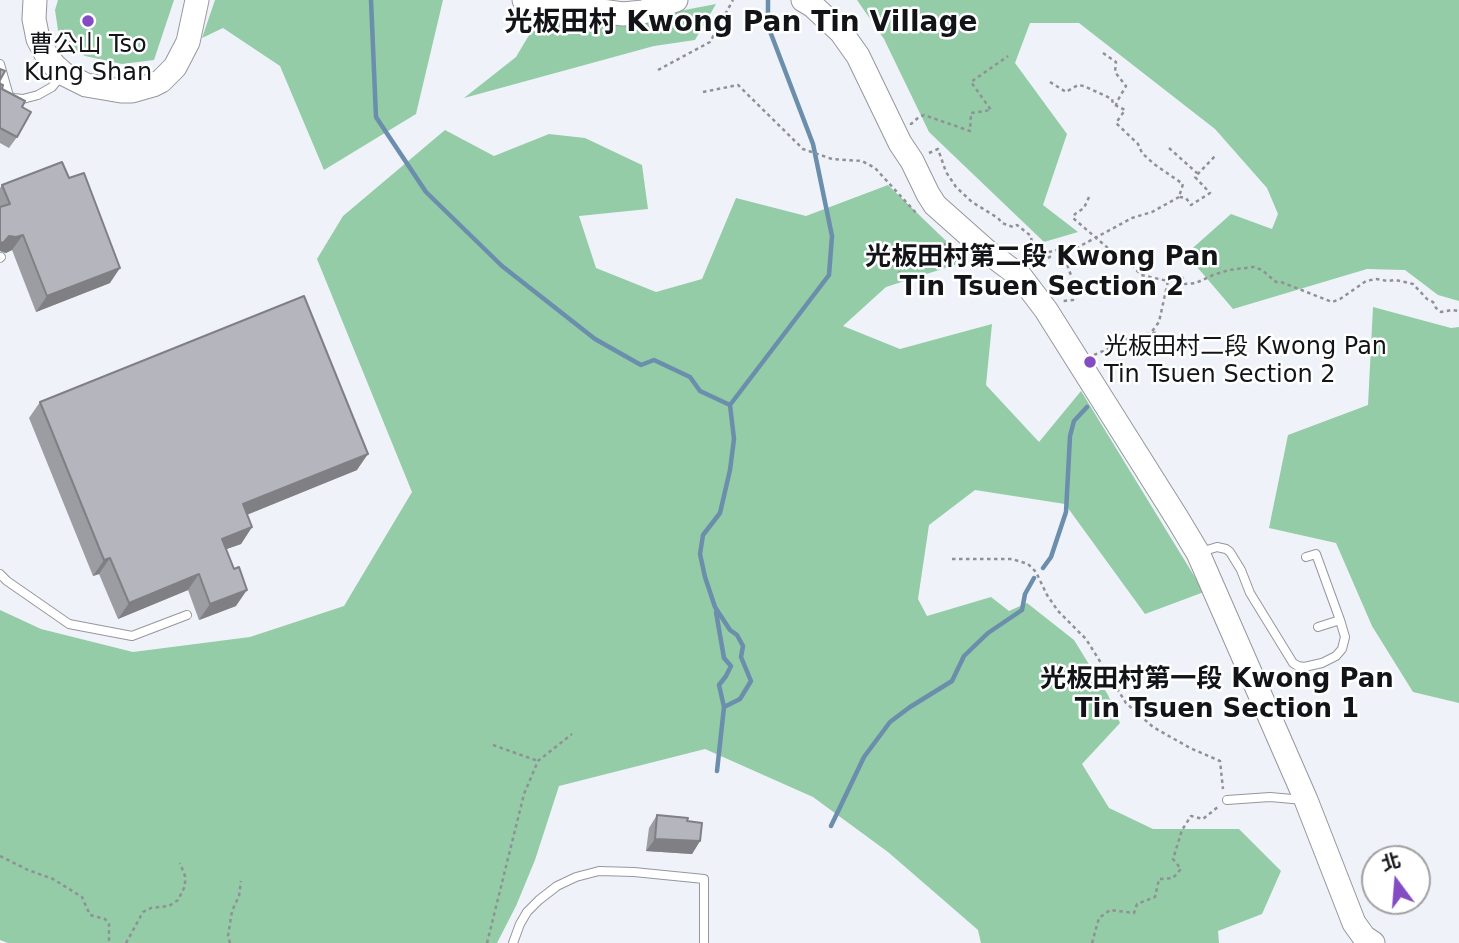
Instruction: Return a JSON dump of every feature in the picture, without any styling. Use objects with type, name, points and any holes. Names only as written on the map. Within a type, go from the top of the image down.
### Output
[{"type":"main road","points":[[35,0],[34,19],[38,39],[47,56],[64,74],[86,85],[132,91],[153,85],[169,74],[180,60],[188,43],[197,0]]},
{"type":"main road","points":[[524,0],[623,13],[643,12],[676,0]]},
{"type":"main road","points":[[808,3],[841,32],[858,57],[900,143],[935,205],[978,244],[1021,277],[1046,310],[1198,553],[1306,800],[1354,923],[1364,937],[1373,943]]},
{"type":"lane","points":[[0,64],[9,96],[13,98],[30,97],[45,91],[64,74]]},
{"type":"lane","points":[[1198,553],[1217,548],[1230,552],[1250,593],[1296,665],[1309,667],[1330,660],[1340,652],[1345,640],[1316,554],[1306,557]]},
{"type":"lane","points":[[0,574],[69,624],[132,636],[187,615]]},
{"type":"lane","points":[[1318,627],[1340,620]]},
{"type":"lane","points":[[1227,800],[1270,797],[1306,800]]},
{"type":"lane","points":[[513,943],[527,912],[539,900],[556,886],[599,871],[704,879],[704,943]]},
{"type":"path","points":[[658,70],[710,42],[733,0]]},
{"type":"path","points":[[1103,52],[1116,62],[1115,72],[1126,86],[1116,105]]},
{"type":"path","points":[[911,124],[924,115],[970,131],[971,113],[991,110],[971,82],[1008,55]]},
{"type":"path","points":[[1050,82],[1066,92],[1078,85],[1084,86],[1112,99],[1113,104],[1125,110],[1116,123],[1154,164],[1183,184],[1179,197]]},
{"type":"path","points":[[703,92],[738,85],[803,149],[832,159],[862,161],[875,168],[918,215],[935,205]]},
{"type":"path","points":[[1168,148],[1198,173]]},
{"type":"path","points":[[912,161],[938,149],[946,172],[956,187],[972,202],[1002,223],[1013,227],[1017,225],[1031,236],[1034,267]]},
{"type":"path","points":[[1063,253],[1179,197],[1186,198],[1191,205],[1210,192],[1195,177],[1216,155]]},
{"type":"path","points":[[1089,197],[1084,208],[1073,218],[1116,255],[1120,263],[1132,265],[1141,275],[1168,281],[1182,276],[1185,284],[1196,283],[1229,270],[1254,267],[1276,282],[1332,302],[1366,281],[1396,280],[1413,284],[1441,312],[1459,311]]},
{"type":"path","points":[[898,280],[901,278],[895,259],[909,246],[978,244]]},
{"type":"path","points":[[1050,257],[1049,252],[1057,250],[1063,253],[1073,281],[1073,300]]},
{"type":"path","points":[[1150,334],[1158,322],[1168,281]]},
{"type":"path","points":[[1080,365],[1130,337],[1159,332]]},
{"type":"path","points":[[952,559],[1013,559],[1028,564],[1036,572],[1058,611],[1086,639],[1126,703],[1153,727],[1220,761],[1221,784],[1227,800],[1203,819],[1191,816],[1182,830],[1172,859],[1181,869],[1173,878],[1158,879],[1155,897],[1137,904],[1134,914],[1110,910],[1100,918],[1092,943]]},
{"type":"path","points":[[487,943],[524,794],[538,761],[572,734]]},
{"type":"path","points":[[493,745],[538,761]]},
{"type":"path","points":[[0,856],[53,879],[82,897],[90,915],[104,919],[109,924],[109,943]]},
{"type":"path","points":[[125,943],[143,912],[169,906],[178,900],[185,886],[185,876],[180,863]]},
{"type":"path","points":[[230,943],[232,911],[239,895],[241,881]]},
{"type":"green space","points":[[58,0],[174,0],[154,60],[122,64],[85,56],[67,45],[58,30],[55,10]]},
{"type":"green space","points":[[215,0],[443,0],[416,114],[324,170],[280,66],[223,28],[202,38]]},
{"type":"green space","points":[[857,0],[1459,0],[1459,301],[1438,295],[1405,270],[1367,269],[1233,309],[1186,254],[1231,214],[1272,229],[1278,214],[1267,188],[1215,129],[1079,23],[1030,23],[1015,63],[1067,134],[1043,205],[1078,232],[1044,242],[929,132],[884,39]]},
{"type":"green space","points":[[716,4],[695,40],[654,46],[464,98],[516,57],[541,15],[601,26]]},
{"type":"green space","points":[[445,130],[494,156],[549,134],[585,138],[642,165],[648,209],[579,216],[596,268],[656,292],[702,279],[736,198],[806,216],[888,185],[967,261],[886,287],[843,326],[900,349],[992,324],[986,385],[1039,442],[1081,391],[1204,592],[1145,614],[1065,504],[975,490],[929,525],[918,599],[927,616],[991,597],[1009,611],[1027,603],[1074,640],[1108,695],[1120,723],[1082,764],[1109,808],[1153,829],[1239,829],[1281,871],[1262,914],[1218,931],[1219,943],[981,943],[978,930],[888,852],[813,797],[705,749],[559,786],[535,860],[497,943],[8,943],[0,940],[0,610],[41,629],[133,652],[250,637],[344,606],[412,492],[317,259],[343,216]]},
{"type":"green space","points":[[1373,307],[1451,328],[1459,327],[1459,703],[1413,692],[1372,626],[1336,543],[1269,528],[1288,435],[1368,405]]},
{"type":"building","points":[[0,84],[3,85],[2,89],[25,101],[22,107],[31,112],[17,137],[0,128]]},
{"type":"building","points":[[62,162],[69,178],[84,173],[120,268],[47,296],[23,235],[9,236],[0,243],[0,207],[10,204],[2,185]]},
{"type":"building","points":[[304,296],[368,454],[243,504],[252,527],[222,539],[234,569],[239,567],[247,590],[210,604],[199,574],[129,603],[110,558],[104,560],[40,402]]},
{"type":"building","points":[[657,815],[688,818],[687,821],[702,823],[700,841],[655,839]]},
{"type":"waterway","points":[[371,0],[376,117],[426,192],[502,266],[595,339],[641,365],[654,360],[690,377],[700,391],[730,405]]},
{"type":"waterway","points":[[717,771],[724,707],[740,699],[751,681],[741,657],[743,646],[715,607],[700,554],[703,535],[720,513],[730,470],[734,439],[730,405],[829,275],[832,236],[813,144],[768,26],[768,0]]},
{"type":"waterway","points":[[1043,568],[1051,557],[1066,512],[1070,436],[1074,421],[1087,407]]},
{"type":"waterway","points":[[831,826],[864,757],[890,722],[952,681],[964,656],[988,633],[1022,610],[1025,594],[1034,578]]},
{"type":"waterway","points":[[716,612],[724,658],[731,666],[719,685],[724,707]]},
{"type":"place","name":"曹公山 Tso Kung Shan","points":[[88,21]]},
{"type":"place","name":"光板田村二段 Kwong Pan Tin Tsuen Section 2","points":[[1090,362]]},
{"type":"district","name":"光板田村 Kwong Pan Tin Village","points":[[741,24]]},
{"type":"district","name":"光板田村第二段 Kwong Pan Tin Tsuen Section 2","points":[[1042,273]]},
{"type":"district","name":"光板田村第一段 Kwong Pan Tin Tsuen Section 1","points":[[1217,695]]}]
